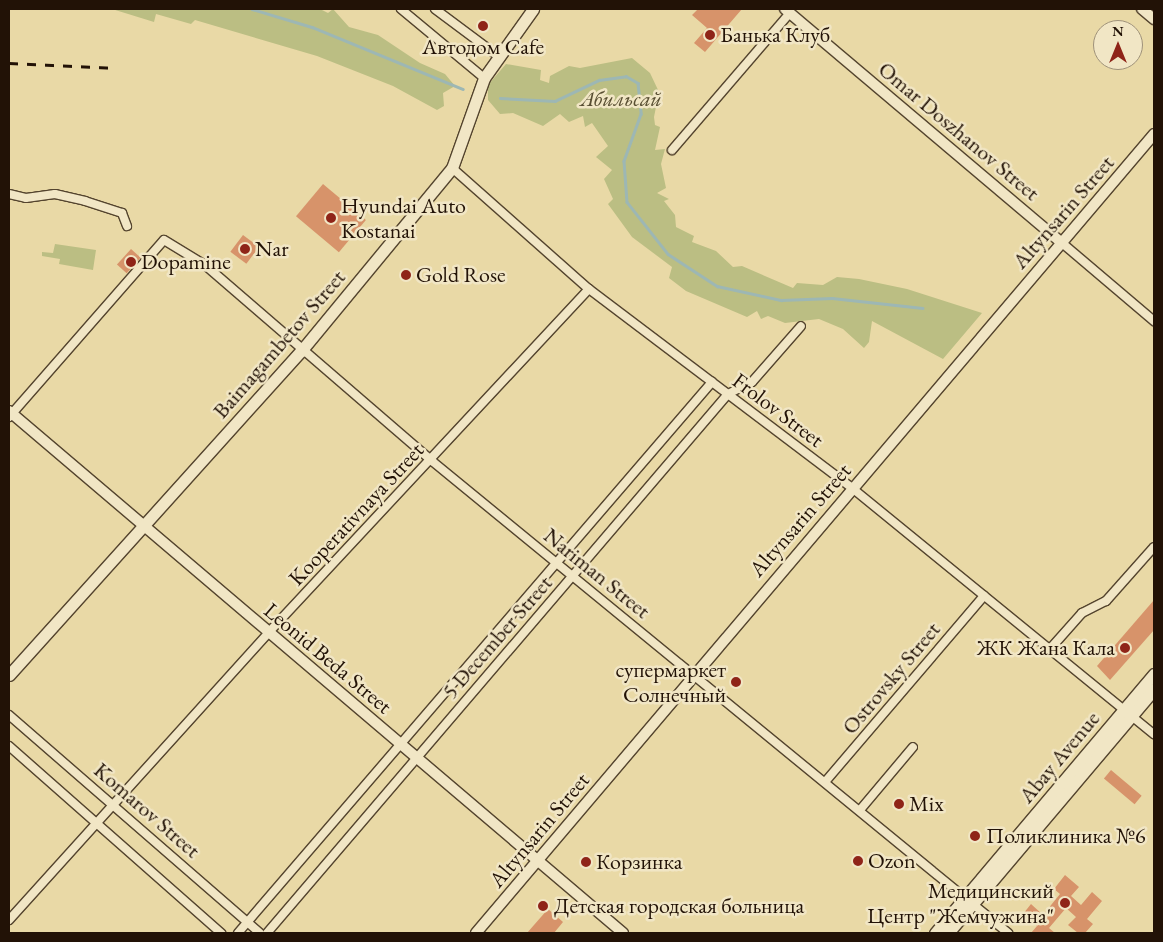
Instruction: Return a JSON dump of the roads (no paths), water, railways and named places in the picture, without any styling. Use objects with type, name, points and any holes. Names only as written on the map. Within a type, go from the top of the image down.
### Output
[{"type":"main road","name":"Baimagambetov Street","points":[[9,675],[145,528],[301,351],[452,168],[484,78],[533,9]]},
{"type":"main road","name":"Abay Avenue","points":[[935,933],[969,900],[1127,713],[1154,674]]},
{"type":"main road","name":"Abay Avenue","points":[[1127,713],[1154,689]]},
{"type":"main road","name":"Abay Avenue","points":[[948,933],[969,900]]},
{"type":"street","points":[[401,9],[484,78]]},
{"type":"street","points":[[435,9],[498,56]]},
{"type":"street","points":[[1142,9],[1154,19]]},
{"type":"street","points":[[672,150],[788,11]]},
{"type":"street","name":"Omar Doszhanov Street","points":[[788,11],[1154,321]]},
{"type":"street","name":"Altynsarin Street","points":[[476,933],[693,674],[1154,134]]},
{"type":"street","name":"Frolov Street","points":[[452,168],[589,289],[852,488],[1154,734]]},
{"type":"street","points":[[9,194],[26,198],[55,194],[85,201],[122,214],[127,226]]},
{"type":"street","name":"Nariman Street","points":[[10,413],[164,240],[206,265],[301,351],[432,461],[1008,933]]},
{"type":"street","name":"Kooperativnaya Street","points":[[9,920],[97,825],[269,632],[432,461],[589,289]]},
{"type":"street","name":"5 December Street","points":[[267,933],[728,394],[752,382],[801,326]]},
{"type":"street","name":"5 December Street","points":[[238,933],[712,382]]},
{"type":"street","name":"Leonid Beda Street","points":[[10,413],[623,933]]},
{"type":"street","points":[[1050,649],[1082,613],[1106,601],[1154,547]]},
{"type":"street","name":"Ostrovsky Street","points":[[825,782],[984,596]]},
{"type":"street","name":"Komarov Street","points":[[9,715],[115,805],[260,933]]},
{"type":"street","name":"Komarov Street","points":[[9,746],[221,933]]},
{"type":"street","points":[[860,810],[913,747]]},
{"type":"waterway","name":"Абильсай","points":[[252,9],[312,27],[463,89]]},
{"type":"waterway","name":"Абильсай","points":[[500,98],[555,101],[599,80],[626,76],[638,83],[641,114],[624,161],[627,202],[668,254],[717,286],[781,300],[832,298],[922,308]]},
{"type":"railway","points":[[9,63],[117,68]]},
{"type":"place","name":"Автодом Cafe","points":[[483,26]]},
{"type":"place","name":"Банька Клуб","points":[[710,35]]},
{"type":"place","name":"Hyundai Auto Kostanai","points":[[331,218]]},
{"type":"place","name":"Nar","points":[[245,249]]},
{"type":"place","name":"Dopamine","points":[[131,262]]},
{"type":"place","name":"Gold Rose","points":[[406,275]]},
{"type":"place","name":"ЖК Жана Кала","points":[[1125,648]]},
{"type":"place","name":"супермаркет Солнечный","points":[[736,682]]},
{"type":"place","name":"Mix","points":[[899,804]]},
{"type":"place","name":"Поликлиника №6","points":[[975,836]]},
{"type":"place","name":"Ozon","points":[[858,861]]},
{"type":"place","name":"Корзинка","points":[[586,862]]},
{"type":"place","name":"Медицинский Центр \"Жемчужина\"","points":[[1065,903]]},
{"type":"place","name":"Детская городская больница","points":[[543,906]]}]
